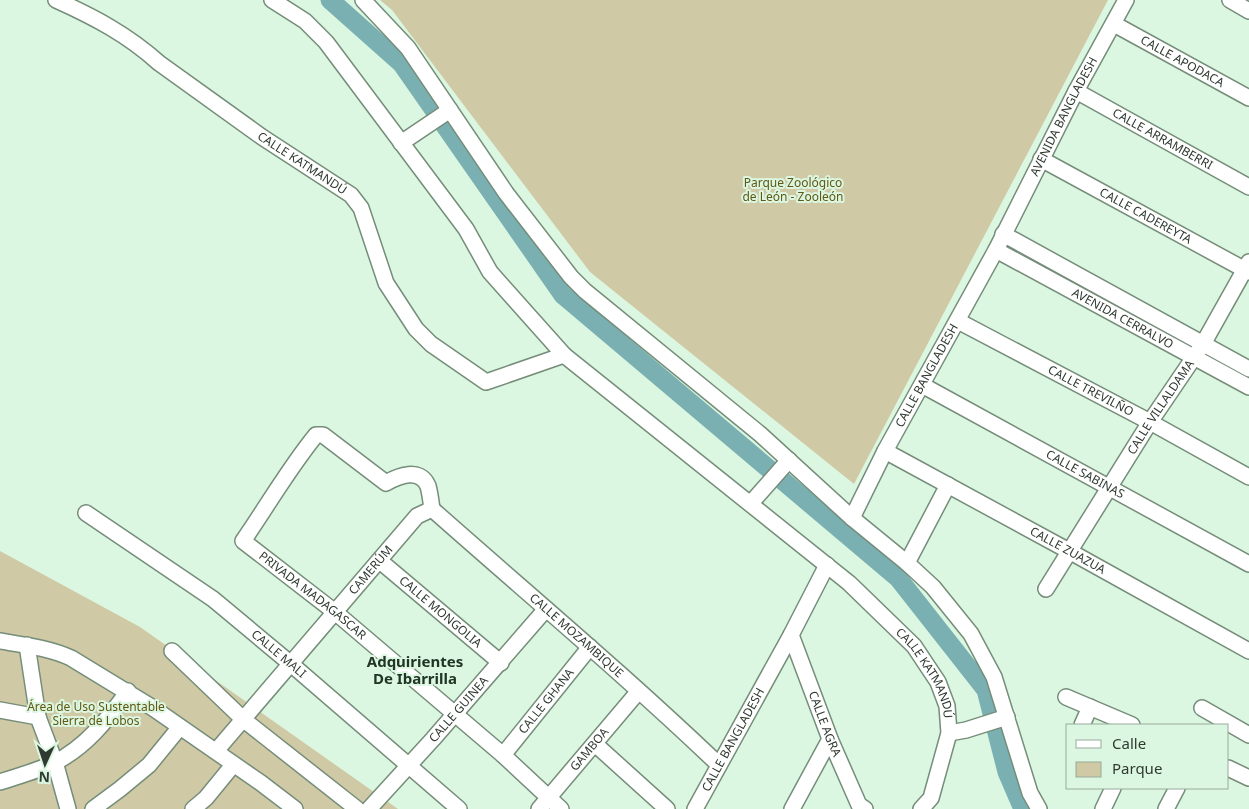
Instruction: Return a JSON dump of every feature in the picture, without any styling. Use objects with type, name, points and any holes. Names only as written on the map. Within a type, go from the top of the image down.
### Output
[{"type":"street","name":"CALLE KATMANDÚ","points":[[56,0],[111,26],[262,137],[351,195],[360,208],[386,283],[416,329],[430,344],[486,382],[564,355]]},
{"type":"street","name":"CALLE KATMANDÚ","points":[[272,0],[305,21],[326,42],[404,140],[466,229],[490,272],[564,355],[755,499],[849,583],[914,646],[938,682],[947,706],[950,732],[931,798],[921,809]]},
{"type":"street","points":[[363,0],[408,48],[445,113],[584,291],[760,434],[785,464],[907,563],[932,588],[971,634],[994,677],[1003,718],[1030,793],[1039,809]]},
{"type":"street","name":"AVENIDA BANGLADESH","points":[[1003,234],[1076,91],[1126,0]]},
{"type":"street","points":[[1230,0],[1249,11]]},
{"type":"street","name":"CALLE APODACA","points":[[1114,24],[1249,98]]},
{"type":"street","name":"CALLE ARRAMBERRI","points":[[1076,91],[1249,187]]},
{"type":"street","points":[[404,140],[445,113]]},
{"type":"street","name":"CALLE CADEREYTA","points":[[1041,159],[1248,268]]},
{"type":"street","name":"CALLE BANGLADESH","points":[[852,518],[885,451],[958,321],[1003,234]]},
{"type":"street","name":"AVENIDA CERRALVO","points":[[1003,234],[1198,350],[1249,387]]},
{"type":"street","name":"AVENIDA CERRALVO","points":[[996,250],[1198,350],[1249,370]]},
{"type":"street","name":"CALLE VILLALDAMA","points":[[1046,589],[1248,268]]},
{"type":"street","name":"CALLE TREVILÑO","points":[[958,321],[1150,422],[1249,477]]},
{"type":"street","name":"CALLE SABINAS","points":[[922,385],[1249,564]]},
{"type":"street","name":"PRIVADA MADAGASCAR","points":[[432,510],[428,486],[424,479],[416,475],[400,475],[386,483],[323,435],[316,435],[293,464],[286,478],[244,541],[335,612],[503,755],[544,804],[561,809]]},
{"type":"street","name":"CALLE ZUAZUA","points":[[885,451],[1249,651]]},
{"type":"street","points":[[755,499],[785,464]]},
{"type":"street","points":[[907,563],[948,485]]},
{"type":"street","name":"CAMERÚM","points":[[216,751],[417,516],[432,510]]},
{"type":"street","name":"CALLE MOZAMBIQUE","points":[[432,510],[590,647],[719,765]]},
{"type":"street","name":"CALLE MALI","points":[[86,513],[213,599],[457,808]]},
{"type":"street","name":"CALLE MONGOLIA","points":[[380,561],[501,663]]},
{"type":"street","name":"CALLE BANGLADESH","points":[[694,809],[827,565]]},
{"type":"street","name":"CALLE GUINEA","points":[[369,809],[501,663],[546,609]]},
{"type":"street","name":"CALLE AGRA","points":[[791,634],[830,739],[858,805],[865,809]]},
{"type":"street","points":[[0,641],[61,653],[71,658],[128,691],[216,751],[233,765],[261,783],[288,807]]},
{"type":"street","points":[[27,645],[38,717],[55,762],[68,809]]},
{"type":"street","name":"CALLE GHANA","points":[[503,755],[590,647]]},
{"type":"street","points":[[172,651],[244,720],[357,809]]},
{"type":"street","points":[[0,782],[55,762],[84,742],[112,715],[128,691]]},
{"type":"street","name":"GAMBOA","points":[[544,804],[638,692]]},
{"type":"street","points":[[1066,697],[1130,724]]},
{"type":"street","points":[[1082,724],[1090,707]]},
{"type":"street","points":[[1202,708],[1249,734]]},
{"type":"street","points":[[0,710],[38,717]]},
{"type":"street","points":[[950,732],[966,730],[1003,718]]},
{"type":"street","points":[[93,809],[149,765],[180,727]]},
{"type":"street","points":[[792,809],[830,739]]},
{"type":"street","points":[[595,744],[667,809]]},
{"type":"street","points":[[193,809],[206,798],[233,765]]},
{"type":"street","points":[[1229,768],[1249,778]]},
{"type":"street","points":[[1103,809],[1113,789]]},
{"type":"street","points":[[1166,809],[1176,789]]},
{"type":"green space","name":"Parque Zoológico de León - Zooleón","points":[[380,0],[1108,0],[854,484],[590,272],[392,10]]},
{"type":"green space","name":"Área de Uso Sustentable Sierra de Lobos","points":[[0,551],[140,627],[398,809],[0,809]]},
{"type":"waterway","points":[[330,0],[402,64],[563,295],[898,578],[986,690],[1007,772],[1023,809]]},
{"type":"district","name":"Adquirientes De Ibarrilla","points":[[415,670]]}]
